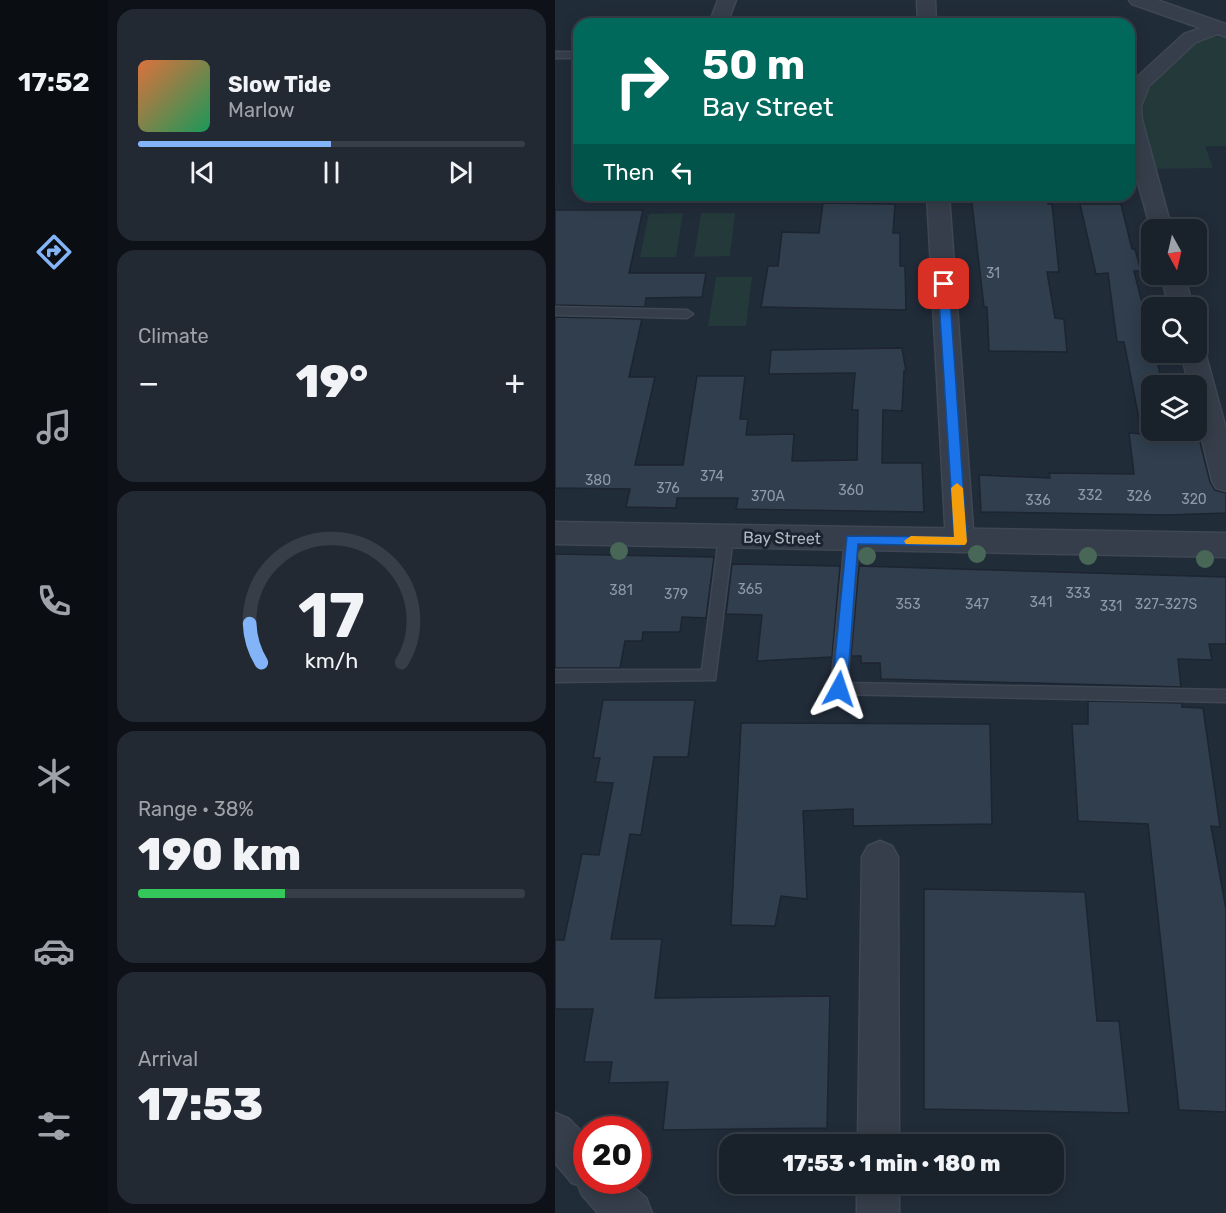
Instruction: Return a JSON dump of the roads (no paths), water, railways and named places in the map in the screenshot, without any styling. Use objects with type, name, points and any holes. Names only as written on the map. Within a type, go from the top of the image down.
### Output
[{"type":"street","points":[[721,18],[727,0]]},
{"type":"street","points":[[926,0],[927,18]]},
{"type":"street","points":[[1139,0],[1221,30]]},
{"type":"street","points":[[1135,94],[1151,74],[1190,39],[1221,30]]},
{"type":"street","points":[[1135,125],[1158,219]]},
{"type":"street","points":[[938,201],[960,542]]},
{"type":"street","points":[[1196,363],[1226,481]]},
{"type":"street","name":"Bay Street","points":[[555,533],[1226,545]]},
{"type":"street","points":[[879,1134],[880,856]]},
{"type":"street","points":[[555,1132],[573,1152]]},
{"type":"street","points":[[609,1194],[631,1213]]},
{"type":"street","points":[[878,1194],[878,1213]]},
{"type":"lane","points":[[555,55],[573,55]]},
{"type":"lane","points":[[555,311],[687,314]]},
{"type":"lane","points":[[555,676],[709,676],[726,537]]},
{"type":"lane","points":[[852,539],[839,689],[1226,696]]}]
